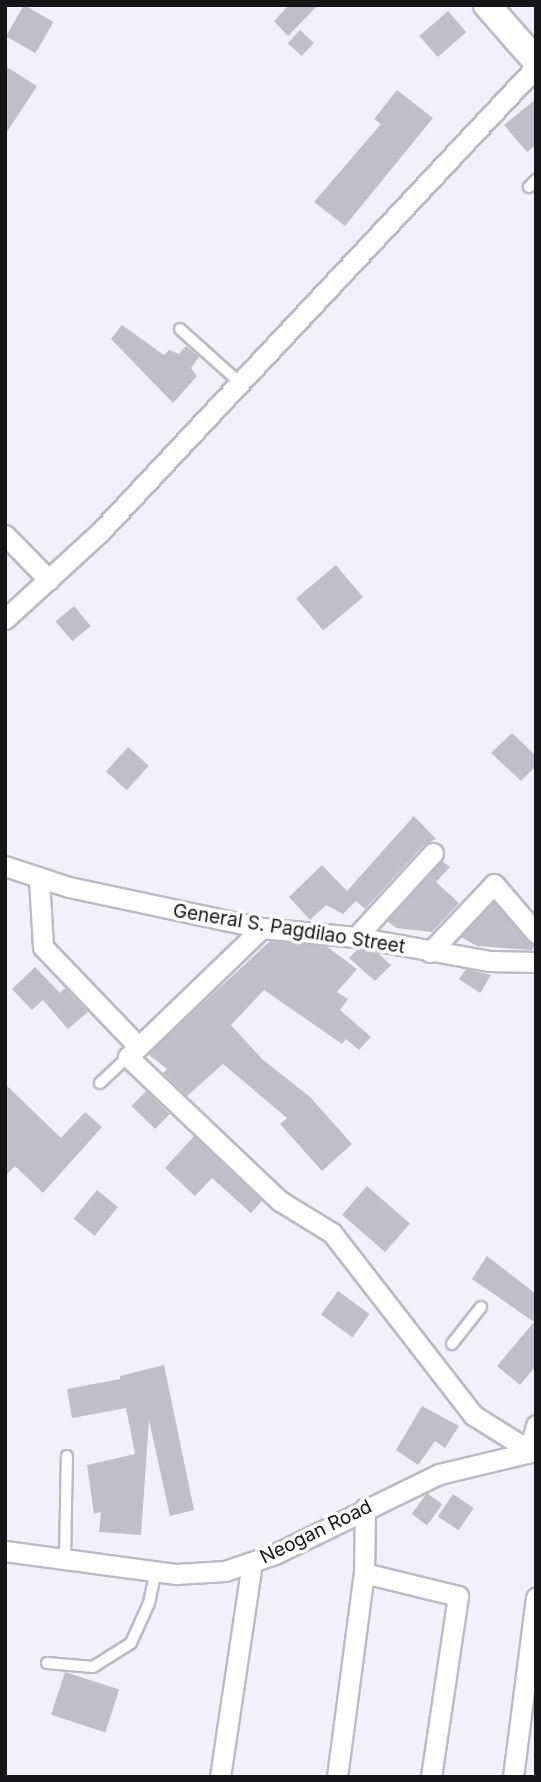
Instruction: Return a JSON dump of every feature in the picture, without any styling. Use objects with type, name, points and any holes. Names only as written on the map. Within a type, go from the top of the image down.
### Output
[{"type":"street","points":[[486,5],[536,61]]},
{"type":"street","points":[[5,619],[101,531],[536,67]]},
{"type":"street","points":[[5,536],[49,580]]},
{"type":"street","points":[[356,937],[433,853]]},
{"type":"street","name":"General S. Pagdilao Street","points":[[5,866],[39,879],[262,928],[356,937],[430,952],[536,962]]},
{"type":"street","points":[[39,879],[43,947],[133,1051],[280,1200],[332,1233],[474,1415],[532,1450],[536,1425]]},
{"type":"street","points":[[430,952],[494,884],[536,933]]},
{"type":"street","points":[[133,1051],[262,928]]},
{"type":"street","name":"Neogan Road","points":[[5,1551],[196,1575],[251,1564],[439,1474],[532,1450]]},
{"type":"street","points":[[337,1777],[364,1573],[365,1508]]},
{"type":"street","points":[[220,1777],[251,1564]]},
{"type":"street","points":[[364,1573],[458,1596],[431,1777]]},
{"type":"street","points":[[513,1777],[536,1597]]},
{"type":"lane","points":[[180,329],[239,382]]},
{"type":"lane","points":[[100,1083],[133,1051]]},
{"type":"lane","points":[[452,1344],[481,1307]]},
{"type":"lane","points":[[65,1558],[67,1456]]},
{"type":"lane","points":[[47,1663],[93,1667],[131,1643],[149,1603],[156,1571]]},
{"type":"building","points":[[24,5],[53,22],[35,53],[6,36]]},
{"type":"building","points":[[289,5],[318,5],[288,36],[274,21]]},
{"type":"building","points":[[448,11],[466,32],[438,57],[419,36]]},
{"type":"building","points":[[300,30],[314,43],[302,56],[288,43]]},
{"type":"building","points":[[5,66],[37,86],[5,135]]},
{"type":"building","points":[[397,90],[433,118],[345,226],[314,202],[381,124],[374,119]]},
{"type":"building","points":[[536,99],[536,145],[527,152],[504,125]]},
{"type":"building","points":[[122,325],[164,355],[169,350],[179,354],[186,346],[199,357],[191,368],[197,376],[173,403],[111,339]]},
{"type":"building","points":[[336,565],[363,597],[323,631],[296,598]]},
{"type":"building","points":[[74,606],[91,626],[72,641],[56,621]]},
{"type":"building","points":[[512,733],[536,756],[536,766],[521,781],[491,753]]},
{"type":"building","points":[[128,747],[149,766],[127,790],[106,772]]},
{"type":"building","points":[[414,816],[436,839],[424,845],[365,909],[356,901],[343,914],[326,905],[310,920],[289,897],[322,865],[347,891]]},
{"type":"building","points":[[442,861],[450,867],[436,882],[459,903],[432,932],[396,928],[387,921]]},
{"type":"building","points":[[494,902],[535,945],[532,950],[477,946],[461,937]]},
{"type":"building","points":[[270,941],[326,946],[357,969],[337,992],[348,999],[340,1010],[371,1037],[359,1050],[346,1039],[342,1044],[264,990],[231,1025],[262,1059],[310,1097],[352,1144],[322,1171],[280,1124],[287,1118],[223,1064],[187,1096],[163,1073],[167,1069],[148,1054]]},
{"type":"building","points":[[357,950],[378,953],[391,965],[375,981],[349,958]]},
{"type":"building","points":[[35,967],[60,993],[65,988],[88,1012],[68,1029],[43,1000],[32,1010],[12,989]]},
{"type":"building","points":[[466,969],[491,975],[480,993],[459,979]]},
{"type":"building","points":[[5,1084],[61,1138],[85,1112],[102,1127],[43,1193],[15,1166],[5,1176]]},
{"type":"building","points":[[146,1091],[170,1114],[155,1129],[131,1106]]},
{"type":"building","points":[[194,1136],[262,1201],[251,1213],[212,1178],[195,1196],[165,1168]]},
{"type":"building","points":[[367,1186],[410,1223],[385,1252],[342,1215]]},
{"type":"building","points":[[97,1190],[118,1207],[95,1236],[74,1219]]},
{"type":"building","points":[[487,1256],[536,1294],[536,1366],[520,1385],[497,1366],[534,1322],[472,1279]]},
{"type":"building","points":[[338,1291],[370,1314],[353,1337],[321,1314]]},
{"type":"building","points":[[164,1365],[194,1510],[170,1516],[149,1420],[141,1535],[99,1532],[101,1512],[94,1514],[87,1465],[135,1454],[126,1408],[72,1418],[67,1389],[120,1379],[120,1376]]},
{"type":"building","points":[[422,1406],[459,1426],[445,1448],[435,1441],[418,1465],[396,1450]]},
{"type":"building","points":[[427,1493],[442,1504],[427,1525],[412,1514]]},
{"type":"building","points":[[453,1494],[474,1508],[459,1530],[438,1516]]},
{"type":"building","points":[[65,1672],[119,1690],[105,1732],[51,1715]]}]
